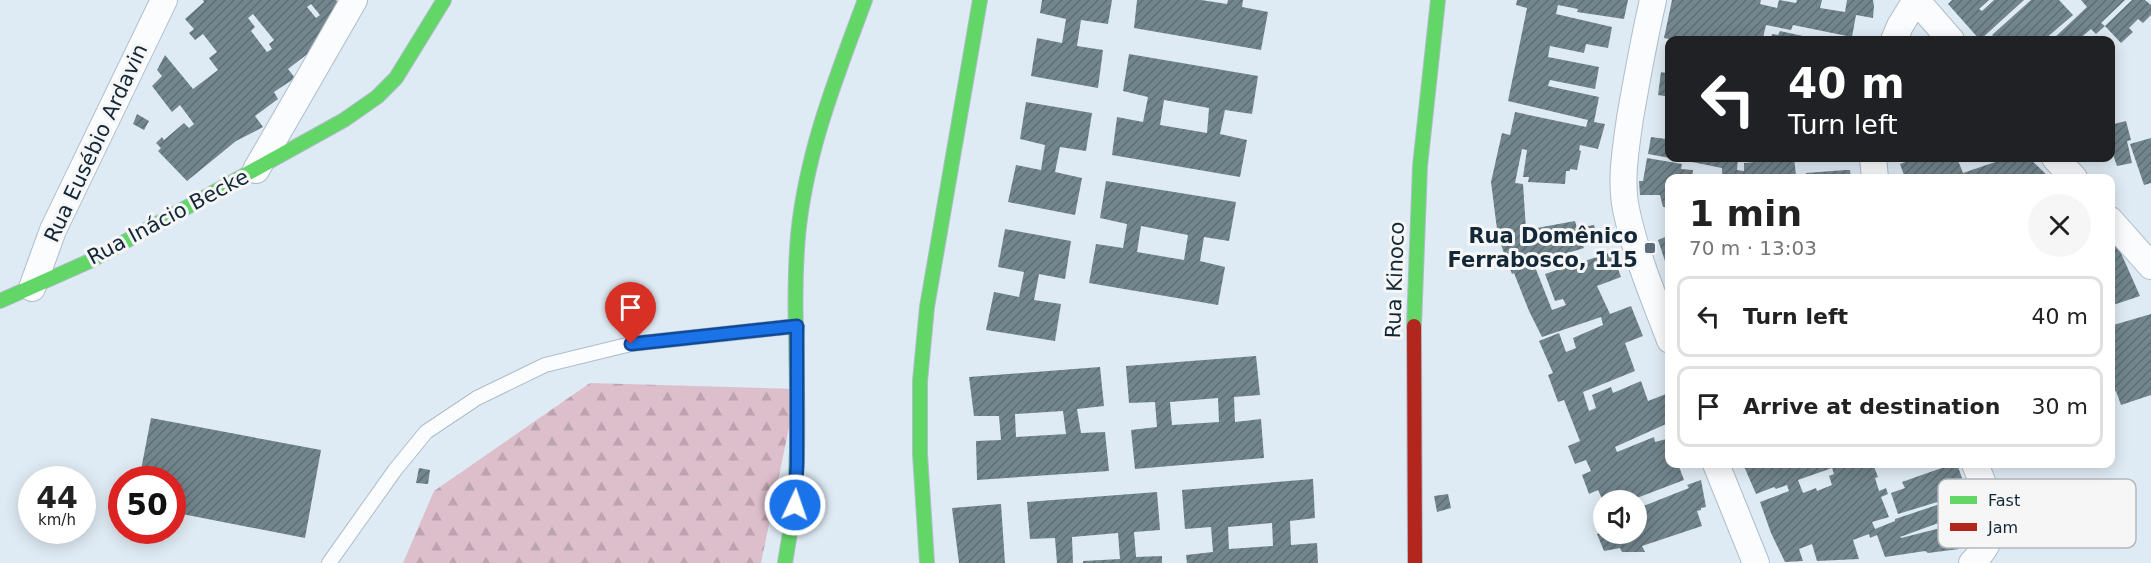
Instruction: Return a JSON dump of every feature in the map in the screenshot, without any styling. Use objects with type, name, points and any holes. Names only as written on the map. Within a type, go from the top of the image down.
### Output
[{"type":"street","name":"Rua Eusébio Ardavin","points":[[32,288],[53,230],[164,0]]},
{"type":"street","name":"Rua Inácio Becke","points":[[0,301],[90,261],[256,171],[354,0]]},
{"type":"street","points":[[256,171],[344,120],[377,97],[396,78],[444,0]]},
{"type":"street","points":[[785,563],[793,526],[797,464],[797,255],[803,198],[828,99],[865,0]]},
{"type":"street","points":[[927,563],[920,454],[920,381],[927,307],[980,0]]},
{"type":"street","name":"Rua Kinoco","points":[[1415,563],[1414,307],[1420,166],[1438,0]]},
{"type":"street","points":[[1653,0],[1638,71],[1623,178],[1626,208],[1631,227],[1665,326]]},
{"type":"street","points":[[1896,36],[1916,0],[1948,36]]},
{"type":"street","points":[[2059,162],[2070,174]]},
{"type":"street","points":[[2115,226],[2151,266]]},
{"type":"street","points":[[1718,468],[1756,563]]},
{"type":"street","points":[[1972,563],[1985,548]]},
{"type":"lane","points":[[329,563],[426,432],[477,398],[545,365],[631,344],[797,326]]},
{"type":"green space","points":[[590,383],[797,389],[761,563],[403,563],[434,491]]},
{"type":"building","points":[[203,0],[336,0],[339,4],[310,52],[288,69],[295,78],[274,92],[278,99],[255,116],[263,127],[236,141],[187,181],[158,151],[161,148],[156,143],[162,137],[164,140],[184,123],[189,128],[194,124],[180,105],[172,112],[152,86],[162,76],[157,70],[165,55],[193,89],[218,70],[209,58],[217,52],[203,34],[195,40],[189,33],[194,29],[185,19],[204,2]],"holes":[[[311,4],[320,15],[316,18],[307,7]],[[253,14],[274,40],[269,44],[272,49],[267,52],[251,31],[255,27],[248,18]]]},
{"type":"building","points":[[1042,0],[1112,0],[1108,24],[1081,20],[1077,46],[1103,50],[1098,88],[1031,76],[1037,38],[1062,43],[1066,19],[1040,13]]},
{"type":"building","points":[[1137,0],[1201,0],[1227,4],[1228,0],[1243,0],[1242,7],[1268,12],[1261,50],[1134,28]]},
{"type":"building","points":[[1517,0],[1628,0],[1624,19],[1577,12],[1578,9],[1558,5],[1556,14],[1612,27],[1608,48],[1586,44],[1584,53],[1550,46],[1548,57],[1599,67],[1595,89],[1550,80],[1548,86],[1599,97],[1594,122],[1605,124],[1598,149],[1580,145],[1577,170],[1566,171],[1565,184],[1528,182],[1529,177],[1523,177],[1527,150],[1522,149],[1515,183],[1523,184],[1526,230],[1575,221],[1577,228],[1594,225],[1599,242],[1583,245],[1584,248],[1551,258],[1552,262],[1535,267],[1552,310],[1566,305],[1563,299],[1555,301],[1545,274],[1612,252],[1621,277],[1597,286],[1610,314],[1631,306],[1643,336],[1625,343],[1635,371],[1583,392],[1589,411],[1596,408],[1592,395],[1611,387],[1613,393],[1641,381],[1648,401],[1665,394],[1665,424],[1615,447],[1617,452],[1654,437],[1655,442],[1665,439],[1665,468],[1680,468],[1684,480],[1647,494],[1647,490],[1593,490],[1589,494],[1582,475],[1591,471],[1586,460],[1575,464],[1568,446],[1580,441],[1564,400],[1558,402],[1548,375],[1553,373],[1539,341],[1559,333],[1566,352],[1576,348],[1573,338],[1603,325],[1601,317],[1542,337],[1514,273],[1512,274],[1498,237],[1491,182],[1502,133],[1510,135],[1515,112],[1586,127],[1588,120],[1508,101],[1527,8],[1516,5]]},
{"type":"building","points":[[1672,0],[1761,0],[1760,4],[1777,8],[1779,0],[1796,3],[1797,0],[1822,0],[1820,8],[1845,12],[1847,0],[1873,0],[1873,18],[1856,15],[1852,36],[1793,25],[1791,30],[1766,25],[1763,36],[1665,36],[1664,38]]},
{"type":"building","points":[[1952,0],[1989,0],[1979,9],[1982,11],[1994,0],[2024,0],[1984,36],[1976,36],[1948,4]]},
{"type":"building","points":[[2031,0],[2059,0],[2073,15],[2049,36],[1992,35]]},
{"type":"building","points":[[2081,0],[2125,0],[2101,23],[2105,26],[2096,34],[2091,29],[2083,36],[2056,36],[2087,7]]},
{"type":"building","points":[[2132,0],[2145,0],[2151,5],[2151,15],[2143,23],[2138,19],[2129,28],[2133,32],[2121,43],[2105,26]]},
{"type":"building","points":[[1780,31],[1803,36],[1772,36],[1772,34],[1778,35]]},
{"type":"building","points":[[1129,54],[1258,76],[1252,114],[1225,110],[1220,134],[1247,140],[1240,177],[1112,155],[1117,117],[1143,122],[1148,97],[1123,91]],"holes":[[[1164,100],[1209,108],[1207,133],[1160,125]]]},
{"type":"building","points":[[1661,72],[1665,73],[1665,96],[1658,95]]},
{"type":"building","points":[[1026,102],[1092,113],[1086,151],[1060,147],[1055,172],[1082,178],[1075,215],[1008,202],[1016,165],[1041,170],[1045,145],[1020,139]]},
{"type":"building","points":[[137,114],[149,121],[144,130],[133,124]]},
{"type":"building","points":[[2126,121],[2131,140],[2127,141],[2132,163],[2117,166],[2115,124]]},
{"type":"building","points":[[1651,137],[1665,139],[1665,157],[1648,154]]},
{"type":"building","points":[[2151,138],[2151,183],[2144,185],[2130,144]]},
{"type":"building","points":[[1647,158],[1682,164],[1681,169],[1693,170],[1692,174],[1665,174],[1665,207],[1663,207],[1660,195],[1640,195],[1639,181],[1643,181]]},
{"type":"building","points":[[1692,162],[1738,162],[1737,170],[1744,171],[1744,163],[1794,162],[1796,174],[1722,174],[1722,168]]},
{"type":"building","points":[[1905,162],[1959,162],[1963,173],[1995,162],[2033,162],[2046,174],[1904,174],[1900,164]]},
{"type":"building","points":[[1850,170],[1850,174],[1806,174]]},
{"type":"building","points":[[1106,181],[1236,202],[1229,241],[1204,237],[1200,261],[1225,267],[1218,305],[1089,283],[1096,244],[1123,248],[1127,224],[1100,218]],"holes":[[[1141,226],[1188,235],[1184,260],[1137,252]]]},
{"type":"building","points":[[1005,229],[1071,241],[1065,279],[1039,274],[1034,300],[1061,304],[1055,341],[986,330],[994,292],[1019,297],[1024,272],[998,267]]},
{"type":"building","points":[[1665,237],[1665,261],[1658,240]]},
{"type":"building","points":[[2117,244],[2140,296],[2115,304],[2115,245]]},
{"type":"building","points":[[2151,314],[2151,395],[2121,405],[2115,391],[2115,325]]},
{"type":"building","points":[[1256,356],[1260,395],[1234,397],[1235,422],[1261,419],[1264,458],[1135,469],[1131,430],[1157,427],[1155,402],[1129,403],[1126,366]],"holes":[[[1218,398],[1219,422],[1172,425],[1170,402]]]},
{"type":"building","points":[[1100,367],[1104,406],[1077,409],[1081,433],[1105,432],[1109,471],[977,480],[976,441],[1001,440],[999,416],[974,416],[969,377]],"holes":[[[1063,411],[1066,434],[1016,437],[1015,414]]]},
{"type":"building","points":[[151,418],[321,450],[305,538],[186,515],[186,466],[142,466]]},
{"type":"building","points":[[419,468],[430,470],[428,484],[416,483]]},
{"type":"building","points":[[1745,468],[1832,468],[1875,468],[1879,491],[1886,488],[1888,494],[1881,497],[1889,517],[1872,522],[1875,529],[1895,519],[1938,505],[1938,523],[1900,537],[1938,529],[1938,548],[1959,549],[1885,557],[1877,535],[1870,538],[1869,534],[1853,540],[1859,559],[1817,561],[1812,544],[1799,549],[1803,561],[1785,562],[1760,502],[1789,491],[1787,485],[1776,489],[1774,487],[1756,494]],"holes":[[[1832,468],[1834,474],[1829,476],[1832,485],[1817,491],[1816,488],[1803,493],[1798,480]]]},
{"type":"building","points":[[1942,468],[1958,468],[1962,478],[1938,479],[1938,502],[1898,514],[1891,493],[1905,488],[1902,482]]},
{"type":"building","points":[[1313,479],[1315,518],[1290,521],[1291,545],[1317,543],[1318,563],[1187,563],[1186,555],[1213,552],[1211,527],[1185,529],[1182,490]],"holes":[[[1272,523],[1273,546],[1229,549],[1228,527]]]},
{"type":"building","points":[[1701,480],[1706,507],[1697,511],[1702,526],[1642,546],[1645,552],[1622,552],[1620,548],[1604,551],[1601,544],[1647,544],[1647,505],[1689,488],[1687,485]]},
{"type":"building","points":[[1157,492],[1160,530],[1134,532],[1136,557],[1162,556],[1162,563],[1083,563],[1083,561],[1120,559],[1118,533],[1072,537],[1073,563],[1057,563],[1055,538],[1030,539],[1027,502]]},
{"type":"building","points":[[1448,494],[1451,508],[1437,512],[1434,496]]},
{"type":"building","points":[[1001,504],[1005,563],[959,563],[952,508]]},
{"type":"traffic: fast","points":[[0,301],[90,261],[344,120],[377,97],[396,78],[444,0]]},
{"type":"traffic: fast","points":[[785,563],[790,535],[796,464],[796,263],[802,205],[815,145],[843,58],[865,0]]},
{"type":"traffic: fast","points":[[927,563],[920,454],[920,381],[927,307],[980,0]]},
{"type":"traffic: fast","points":[[1414,326],[1420,166],[1438,0]]},
{"type":"traffic: jam","points":[[1414,326],[1415,563]]},
{"type":"place","name":"Rua Domênico Ferrabosco, 115","points":[[1650,248]]},
{"type":"route","points":[[631,344],[797,326],[795,505]]}]
